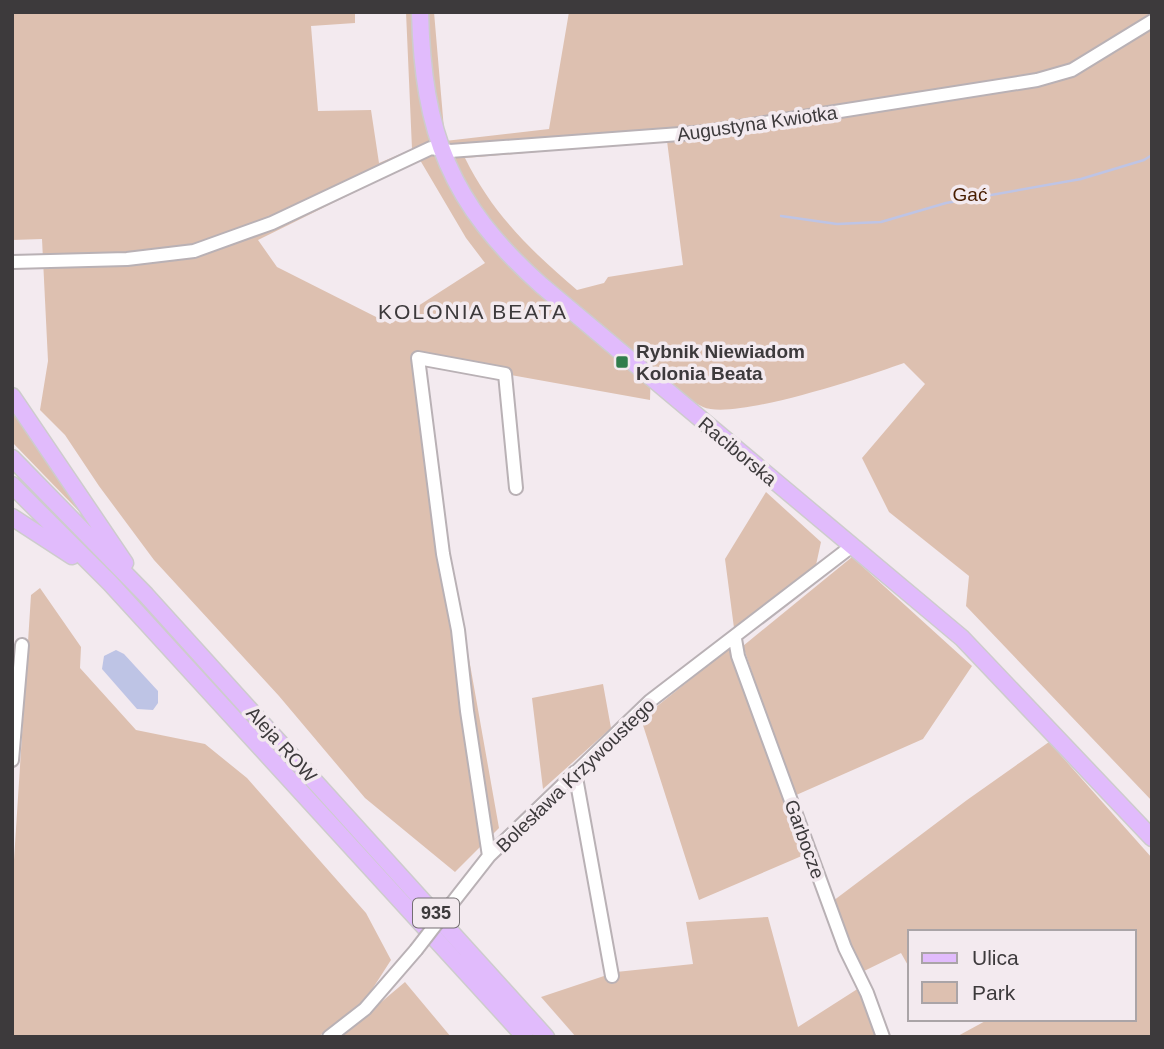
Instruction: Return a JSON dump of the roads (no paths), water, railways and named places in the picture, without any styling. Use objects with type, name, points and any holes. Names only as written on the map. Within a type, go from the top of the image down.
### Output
[{"type":"main road","name":"Raciborska","points":[[420,12],[427,102],[440,149],[469,207],[517,265],[962,638],[1152,838]]},
{"type":"main road","points":[[12,396],[146,595]]},
{"type":"main road","name":"Aleja ROW","points":[[12,458],[146,595],[546,1037]]},
{"type":"main road","name":"Aleja ROW","points":[[12,485],[111,584],[525,1037]]},
{"type":"main road","points":[[12,517],[111,584]]},
{"type":"street","name":"Augustyna Kwiotka","points":[[15,263],[127,259],[194,251],[272,223],[413,155],[440,149],[717,131],[1037,80],[1072,70],[1152,21]]},
{"type":"street","points":[[489,856],[458,630],[443,554],[418,358],[505,374],[516,488]]},
{"type":"street","name":"Bolesława Krzywoustego","points":[[329,1037],[365,1009],[416,950],[489,856],[650,701],[735,639],[852,546]]},
{"type":"street","name":"Garbocze","points":[[735,639],[738,656],[845,948],[867,993],[883,1037]]},
{"type":"street","points":[[12,760],[22,645]]},
{"type":"street","points":[[575,772],[612,976]]},
{"type":"water","points":[[116,650],[124,654],[158,691],[158,703],[153,710],[137,709],[102,669],[104,656]]},
{"type":"waterway","points":[[781,216],[837,224],[881,222],[946,203],[1081,179],[1144,160],[1152,155]]},
{"type":"place","name":"Rybnik Niewiadom Kolonia Beata","points":[[622,362]]},
{"type":"district","name":"KOLONIA BEATA","points":[[473,312]]},
{"type":"park label","name":"Gać","points":[[970,194]]}]
